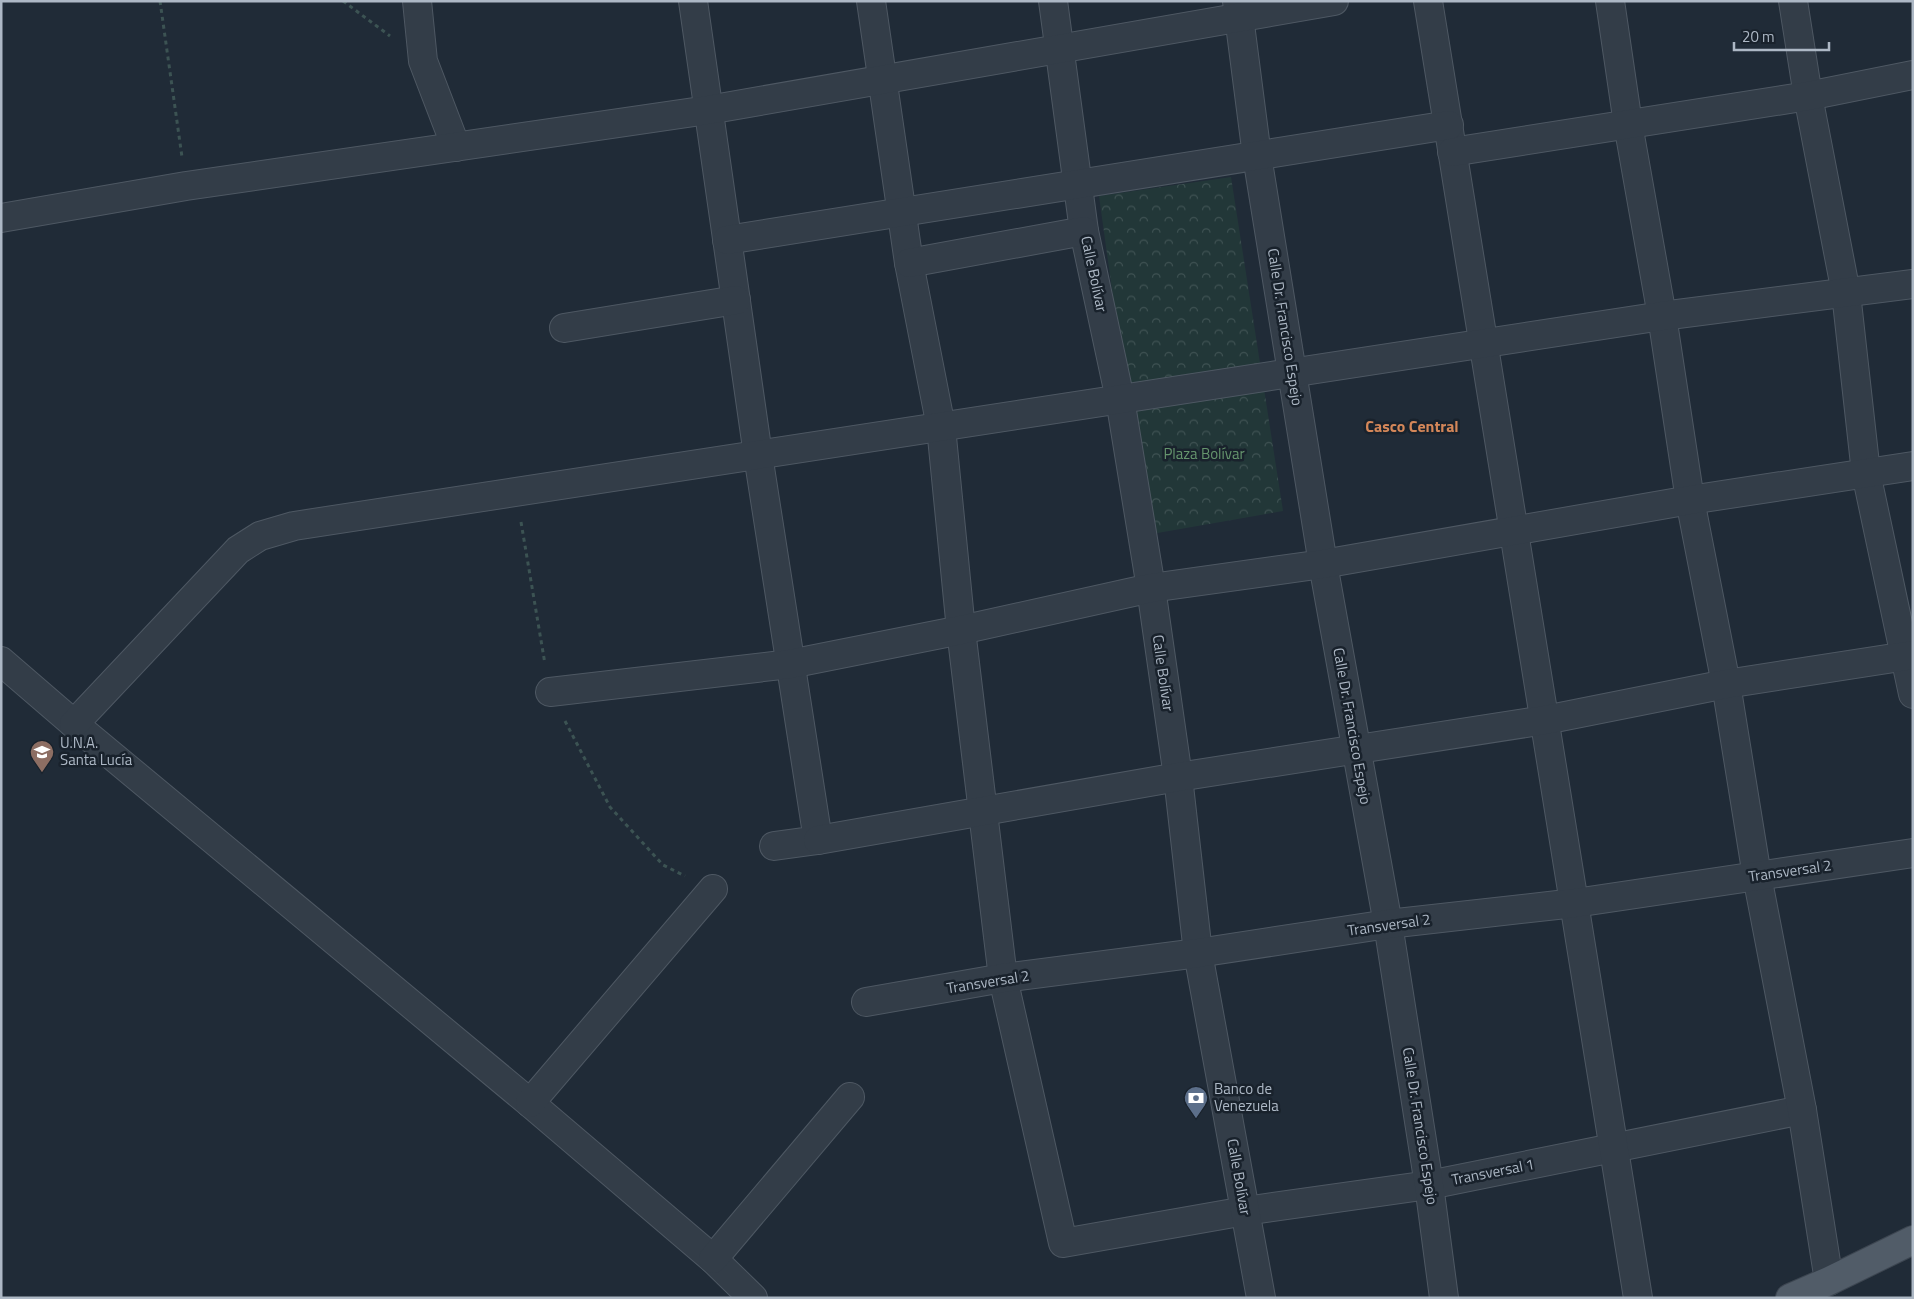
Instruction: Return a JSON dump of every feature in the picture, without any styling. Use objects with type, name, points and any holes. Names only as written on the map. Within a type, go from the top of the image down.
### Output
[{"type":"main road","points":[[1790,1298],[1913,1240]]},
{"type":"street","points":[[417,1],[423,61],[456,146]]},
{"type":"street","points":[[693,1],[758,455],[818,840]]},
{"type":"street","points":[[872,1],[900,213],[941,427],[961,630],[1003,978]]},
{"type":"street","name":"Calle Bolívar","points":[[1053,1],[1084,231],[1120,399],[1151,588],[1178,777],[1198,952],[1260,1298]]},
{"type":"street","points":[[1,218],[186,186],[708,110],[1059,49],[1238,9],[1334,1]]},
{"type":"street","points":[[1428,1],[1638,1298]]},
{"type":"street","points":[[1610,1],[1628,124],[1662,316],[1690,500],[1726,684],[1757,876],[1802,1110],[1829,1281]]},
{"type":"street","points":[[1794,1],[1808,96],[1846,293],[1866,472],[1909,656],[1913,694]]},
{"type":"street","name":"Calle Dr. Francisco Espejo","points":[[1238,9],[1257,156],[1323,564],[1388,924],[1430,1185],[1444,1298]]},
{"type":"street","points":[[1452,152],[1808,96],[1913,75]]},
{"type":"street","points":[[727,240],[1449,125]]},
{"type":"street","points":[[909,263],[1084,231]]},
{"type":"street","points":[[74,724],[238,550],[260,536],[294,526],[1662,316],[1913,284]]},
{"type":"street","points":[[564,328],[736,300]]},
{"type":"street","points":[[550,692],[790,664],[961,630],[1151,588],[1323,564],[1690,500],[1913,466]]},
{"type":"street","points":[[774,846],[984,812],[1178,777],[1545,720],[1726,684],[1909,656]]},
{"type":"street","points":[[1,661],[74,724],[530,1103],[713,1259],[753,1298]]},
{"type":"street","name":"Transversal 2","points":[[866,1002],[1003,978],[1388,924],[1575,903],[1913,853]]},
{"type":"street","points":[[530,1103],[713,890]]},
{"type":"street","name":"Transversal 1","points":[[1003,978],[1064,1243],[1245,1211],[1430,1185],[1802,1110]]},
{"type":"street","points":[[713,1259],[850,1097]]},
{"type":"path","points":[[160,1],[186,186]]},
{"type":"path","points":[[343,1],[423,61]]},
{"type":"green space","name":"Plaza Bolívar","points":[[1231,177],[1283,511],[1146,535],[1099,196]]},
{"type":"place","name":"U.N.A. Santa Lucía","points":[[42,773]]},
{"type":"place","name":"Banco de Venezuela","points":[[1196,1119]]},
{"type":"district","name":"Casco Central","points":[[1412,426]]}]
